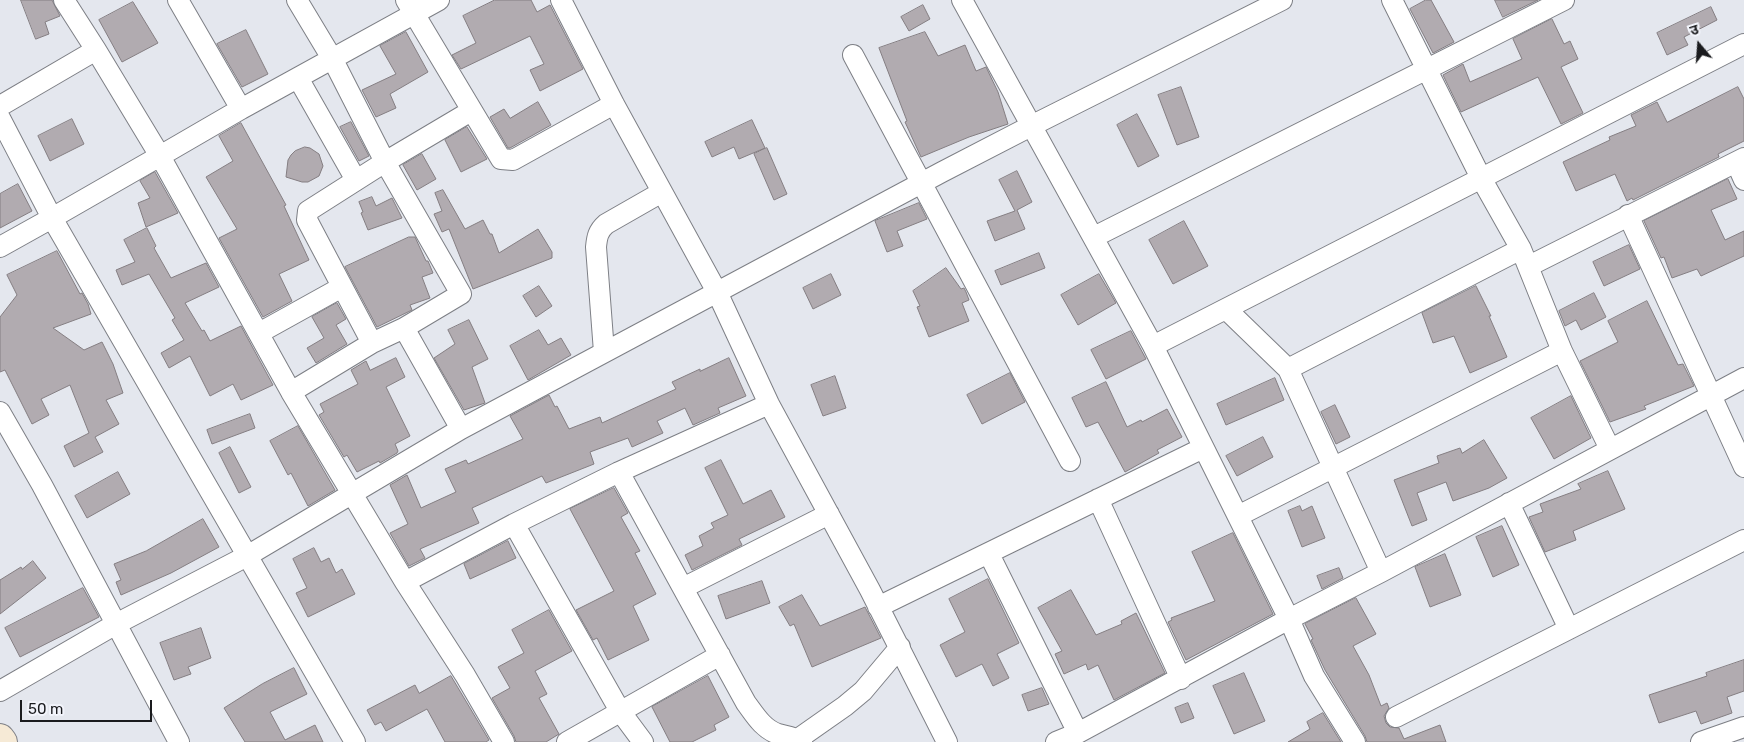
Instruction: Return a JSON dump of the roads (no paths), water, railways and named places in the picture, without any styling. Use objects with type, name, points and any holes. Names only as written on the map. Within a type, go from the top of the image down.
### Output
[{"type":"street","points":[[64,0],[160,156],[291,392],[405,582],[465,675],[504,742]]},
{"type":"street","points":[[178,0],[241,109]]},
{"type":"street","points":[[291,392],[372,343],[404,328],[461,294],[385,162],[333,60],[297,0]]},
{"type":"street","points":[[0,247],[241,109],[333,60],[410,7],[439,0]]},
{"type":"street","points":[[561,0],[614,104],[717,292],[769,404],[830,514],[900,647],[947,742]]},
{"type":"street","points":[[962,0],[1153,346],[1289,619],[1314,676],[1355,742]]},
{"type":"street","points":[[0,692],[116,624],[247,556],[460,429],[923,184],[1249,7],[1282,0]]},
{"type":"street","points":[[1392,0],[1428,68],[1481,178],[1525,258],[1562,351],[1610,449]]},
{"type":"street","points":[[1094,237],[1564,0]]},
{"type":"street","points":[[410,7],[496,154],[501,159],[507,161],[514,160],[614,104]]},
{"type":"street","points":[[1153,346],[1744,44]]},
{"type":"street","points":[[0,106],[96,50]]},
{"type":"street","points":[[853,55],[1070,461]]},
{"type":"street","points":[[298,78],[356,180]]},
{"type":"street","points":[[372,343],[308,220],[308,211],[385,162],[471,111]]},
{"type":"street","points":[[0,118],[52,218],[355,742]]},
{"type":"street","points":[[1288,369],[1525,258],[1741,167]]},
{"type":"street","points":[[604,352],[596,247],[597,237],[606,224],[662,192]]},
{"type":"street","points":[[1628,215],[1744,467]]},
{"type":"street","points":[[259,333],[342,287]]},
{"type":"street","points":[[1226,309],[1288,369],[1381,572]]},
{"type":"street","points":[[404,328],[460,429]]},
{"type":"street","points":[[1238,516],[1562,351]]},
{"type":"street","points":[[1056,742],[1078,733],[1744,378]]},
{"type":"street","points":[[405,582],[514,524],[619,472],[769,404]]},
{"type":"street","points":[[0,412],[42,485],[178,742]]},
{"type":"street","points":[[878,607],[1204,448]]},
{"type":"street","points":[[619,472],[746,703],[759,722],[776,733],[800,740],[863,691],[900,647]]},
{"type":"street","points":[[1098,499],[1181,678]]},
{"type":"street","points":[[1509,504],[1569,629]]},
{"type":"street","points":[[684,588],[830,514]]},
{"type":"street","points":[[514,524],[620,711],[642,742]]},
{"type":"street","points":[[1396,717],[1744,540]]},
{"type":"street","points":[[989,554],[1078,733]]},
{"type":"street","points":[[567,742],[720,655]]},
{"type":"street","points":[[1701,742],[1744,727]]},
{"type":"street","points":[[0,738],[2,742]]}]
